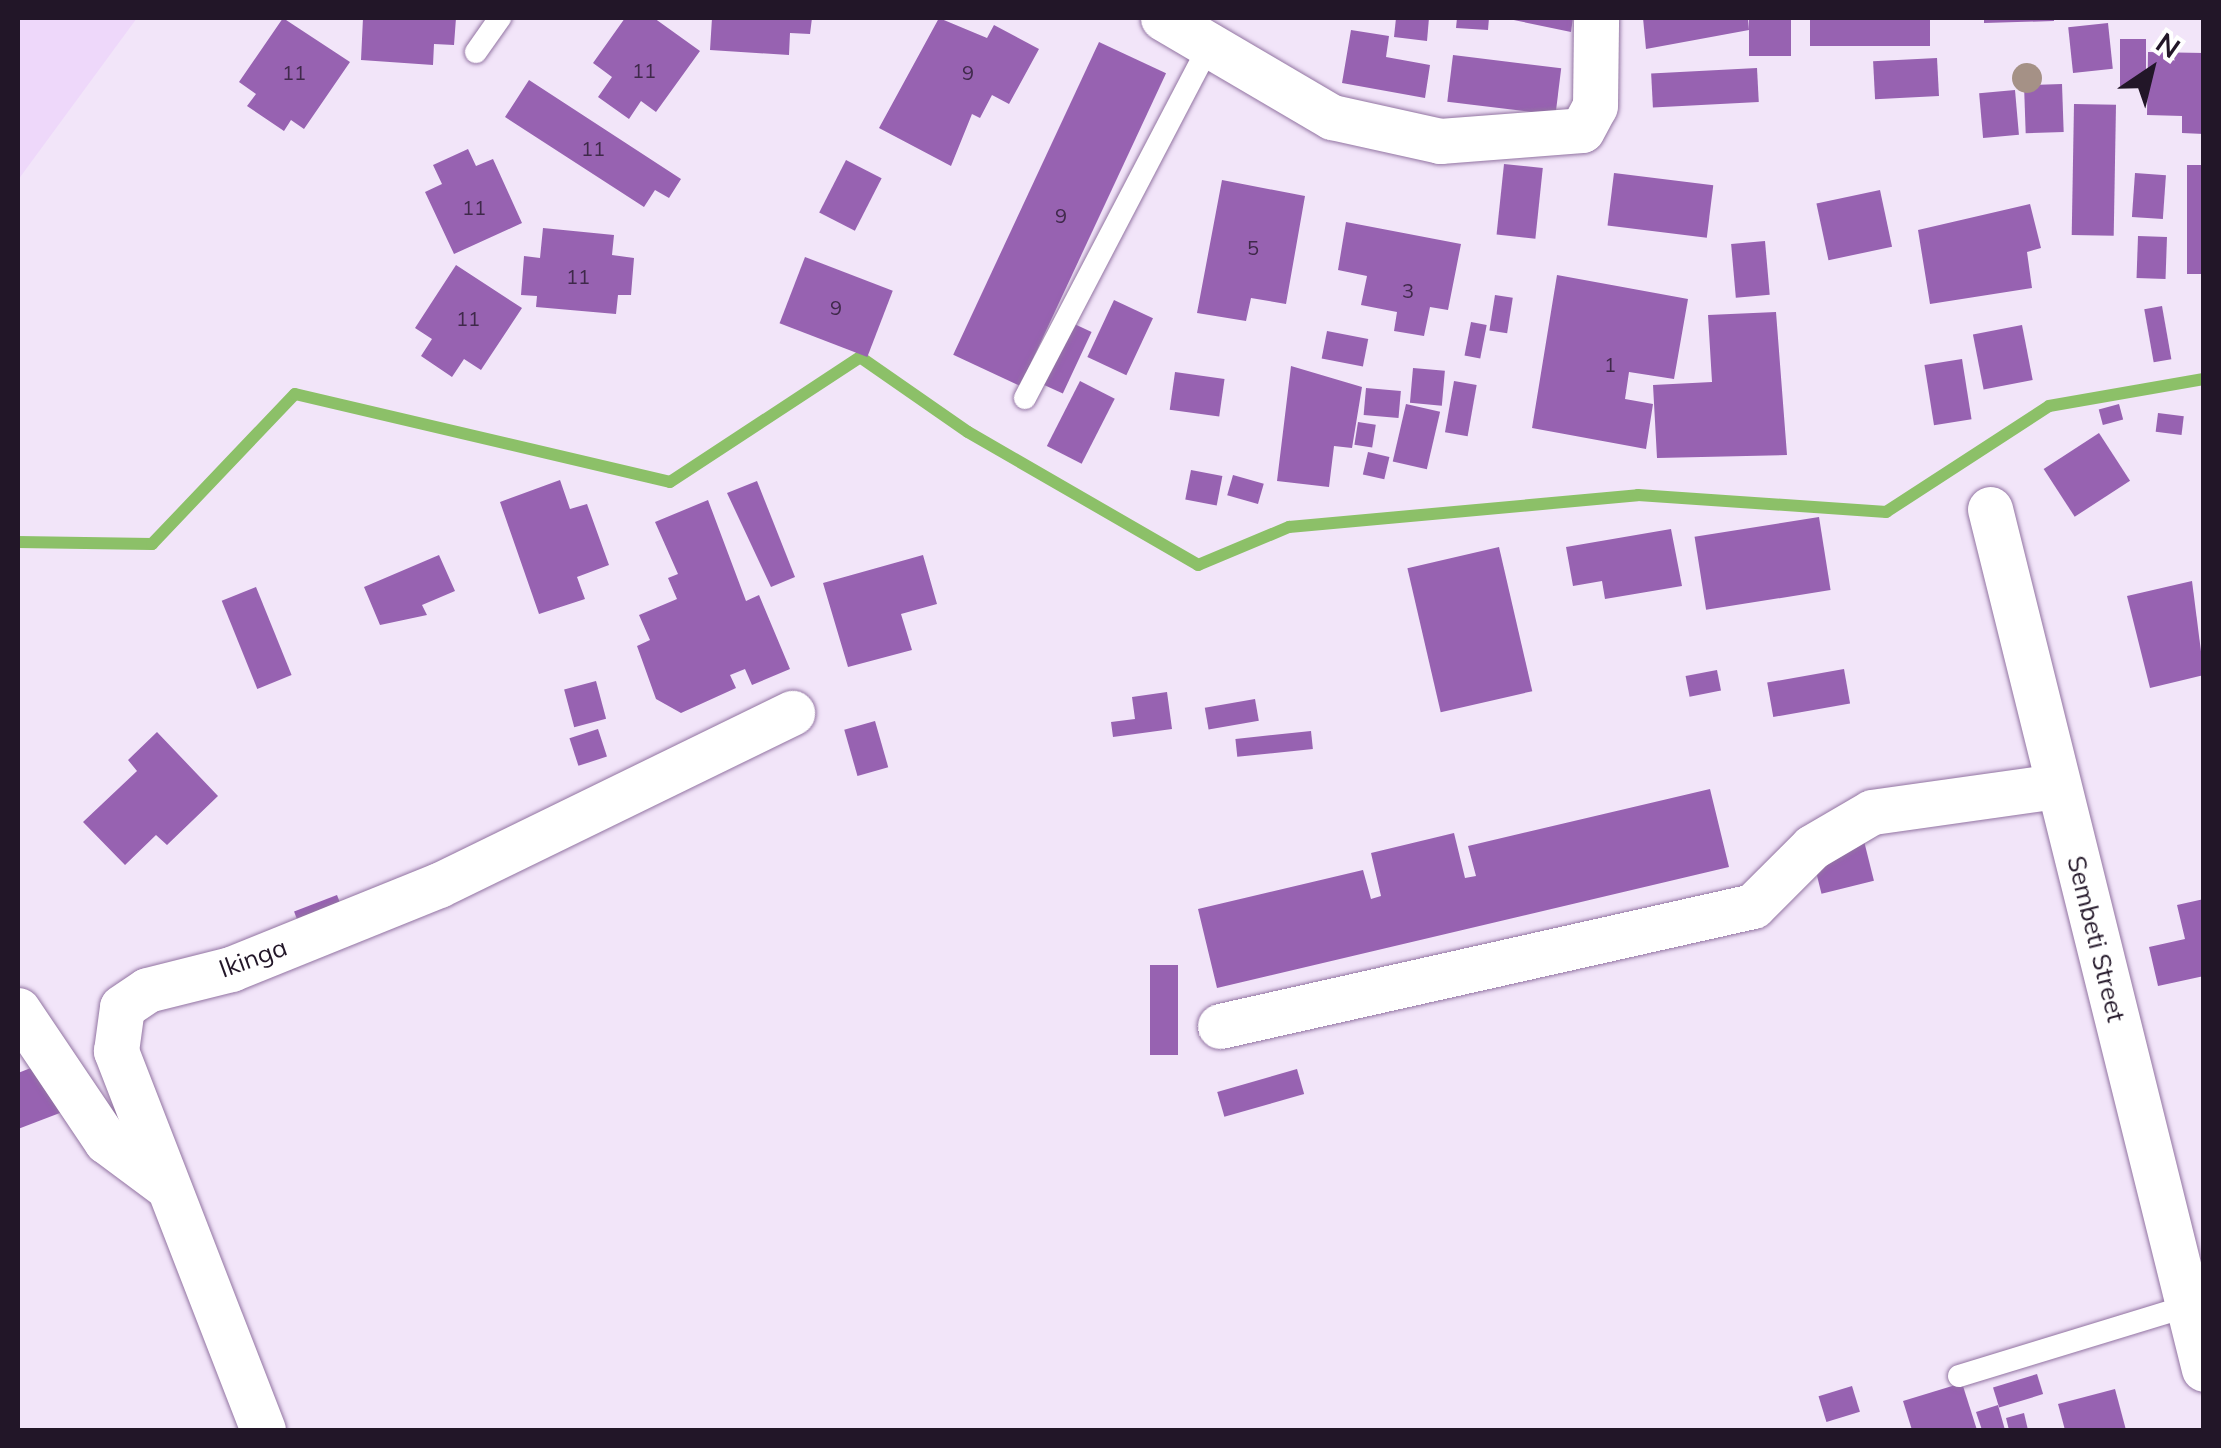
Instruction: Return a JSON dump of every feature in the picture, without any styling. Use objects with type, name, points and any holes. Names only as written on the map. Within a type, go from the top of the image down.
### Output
[{"type":"street","points":[[1163,18],[1212,40],[1332,117],[1440,141],[1582,130],[1595,106],[1596,18]]},
{"type":"street","name":"Sembeti Street","points":[[1990,509],[2058,786],[2188,1243],[2188,1306],[2204,1369]]},
{"type":"street","name":"Ikinga","points":[[263,1430],[116,1050],[122,1007],[147,990],[231,969],[439,885],[792,714]]},
{"type":"street","points":[[1220,1026],[1753,906],[1812,846],[1872,812],[2058,786]]},
{"type":"street","points":[[18,1010],[106,1140],[168,1187]]},
{"type":"lane","points":[[476,52],[500,18]]},
{"type":"lane","points":[[1025,398],[1212,40]]},
{"type":"lane","points":[[1958,1376],[2188,1306]]},
{"type":"shaded area","points":[[18,18],[137,18],[18,180]]},
{"type":"building","points":[[283,18],[350,62],[304,129],[291,120],[284,131],[247,106],[256,94],[239,82]]},
{"type":"building","points":[[363,18],[456,18],[454,45],[434,44],[433,65],[361,60]]},
{"type":"building","points":[[625,18],[654,18],[700,51],[656,112],[641,101],[629,119],[598,97],[612,77],[593,63]]},
{"type":"building","points":[[712,18],[812,18],[810,34],[790,33],[789,55],[710,50]]},
{"type":"building","points":[[939,18],[987,38],[994,25],[1039,49],[1009,104],[992,95],[980,118],[972,114],[951,166],[879,128]]},
{"type":"building","points":[[1396,18],[1429,18],[1427,41],[1394,37]]},
{"type":"building","points":[[1457,18],[1489,18],[1488,30],[1456,28]]},
{"type":"building","points":[[1504,18],[1573,18],[1571,32]]},
{"type":"building","points":[[1643,18],[1748,18],[1749,30],[1646,49]]},
{"type":"building","points":[[1749,18],[1791,18],[1791,56],[1749,56]]},
{"type":"building","points":[[1810,18],[1930,18],[1930,46],[1810,46]]},
{"type":"building","points":[[1984,18],[2054,18],[2054,21],[1984,23]]},
{"type":"building","points":[[2108,23],[2113,69],[2073,73],[2068,27]]},
{"type":"building","points":[[1351,30],[1389,36],[1386,57],[1430,65],[1425,98],[1342,83]]},
{"type":"building","points":[[2120,39],[2146,39],[2146,86],[2120,86]]},
{"type":"building","points":[[1099,42],[1166,73],[1020,386],[953,355]]},
{"type":"building","points":[[2148,52],[2204,53],[2204,134],[2182,133],[2182,116],[2147,115]]},
{"type":"building","points":[[1453,55],[1561,68],[1555,115],[1447,102]]},
{"type":"building","points":[[1937,58],[1939,96],[1875,99],[1873,61]]},
{"type":"building","points":[[1757,68],[1759,102],[1653,108],[1651,74]]},
{"type":"building","points":[[529,80],[681,179],[669,198],[655,190],[644,207],[505,117]]},
{"type":"building","points":[[2062,84],[2064,132],[2026,133],[2024,85]]},
{"type":"building","points":[[2015,90],[2019,135],[1983,138],[1979,93]]},
{"type":"building","points":[[2074,104],[2116,105],[2114,236],[2072,235]]},
{"type":"building","points":[[468,149],[476,166],[493,159],[522,223],[454,254],[425,192],[442,184],[433,165]]},
{"type":"building","points":[[846,160],[882,178],[855,231],[819,213]]},
{"type":"building","points":[[1504,164],[1543,168],[1535,239],[1497,235]]},
{"type":"building","points":[[2187,165],[2204,165],[2204,274],[2187,274]]},
{"type":"building","points":[[1614,173],[1713,185],[1707,238],[1608,226]]},
{"type":"building","points":[[2135,173],[2166,175],[2163,219],[2132,217]]},
{"type":"building","points":[[1222,180],[1305,196],[1286,304],[1251,298],[1246,321],[1197,313]]},
{"type":"building","points":[[1880,190],[1892,247],[1828,260],[1816,204]]},
{"type":"building","points":[[2030,204],[2041,248],[2027,252],[2032,288],[1930,304],[1918,230]]},
{"type":"building","points":[[1346,222],[1461,244],[1448,310],[1430,307],[1424,336],[1394,331],[1397,312],[1361,305],[1367,276],[1338,270]]},
{"type":"building","points":[[543,228],[614,235],[612,255],[634,258],[631,295],[618,295],[616,314],[536,307],[537,296],[521,295],[524,256],[540,258]]},
{"type":"building","points":[[2138,236],[2167,237],[2166,279],[2137,278]]},
{"type":"building","points":[[1765,241],[1770,295],[1736,298],[1731,244]]},
{"type":"building","points":[[805,257],[893,291],[867,357],[780,323]]},
{"type":"building","points":[[456,265],[522,308],[481,370],[464,359],[452,377],[421,356],[432,339],[415,328]]},
{"type":"building","points":[[1557,275],[1688,299],[1674,379],[1629,372],[1625,399],[1653,404],[1646,449],[1532,428]]},
{"type":"building","points":[[1495,295],[1513,298],[1507,333],[1489,331]]},
{"type":"building","points":[[1114,300],[1153,318],[1126,375],[1087,357]]},
{"type":"building","points":[[2162,306],[2171,359],[2154,362],[2144,309]]},
{"type":"building","points":[[1776,312],[1787,455],[1657,458],[1653,385],[1712,382],[1708,315]]},
{"type":"building","points":[[1068,321],[1092,332],[1063,394],[1039,383]]},
{"type":"building","points":[[1471,322],[1487,325],[1480,358],[1465,355]]},
{"type":"building","points":[[2022,325],[2033,380],[1984,390],[1973,335]]},
{"type":"building","points":[[1327,331],[1368,339],[1363,366],[1322,358]]},
{"type":"building","points":[[1962,359],[1972,419],[1934,425],[1924,365]]},
{"type":"building","points":[[1291,366],[1362,387],[1352,448],[1334,446],[1329,487],[1277,481]]},
{"type":"building","points":[[1413,368],[1445,371],[1442,406],[1410,403]]},
{"type":"building","points":[[1175,372],[1225,379],[1219,417],[1170,410]]},
{"type":"building","points":[[1080,381],[1115,399],[1082,464],[1047,446]]},
{"type":"building","points":[[1454,381],[1477,385],[1468,436],[1445,432]]},
{"type":"building","points":[[1366,388],[1401,391],[1399,418],[1364,415]]},
{"type":"building","points":[[1406,404],[1440,412],[1427,469],[1393,461]]},
{"type":"building","points":[[2119,404],[2123,419],[2103,425],[2099,409]]},
{"type":"building","points":[[2158,413],[2184,416],[2181,435],[2156,432]]},
{"type":"building","points":[[1358,422],[1376,425],[1372,448],[1354,445]]},
{"type":"building","points":[[2099,433],[2130,481],[2075,517],[2044,469]]},
{"type":"building","points":[[1368,452],[1389,457],[1384,479],[1363,474]]},
{"type":"building","points":[[1191,470],[1222,476],[1217,506],[1185,499]]},
{"type":"building","points":[[1233,475],[1264,484],[1258,504],[1227,495]]},
{"type":"building","points":[[560,480],[570,509],[587,504],[609,565],[577,577],[585,599],[539,614],[500,502]]},
{"type":"building","points":[[757,481],[795,577],[771,587],[727,493]]},
{"type":"building","points":[[708,500],[746,601],[759,595],[790,669],[752,685],[745,669],[730,675],[736,688],[681,713],[656,699],[637,646],[650,640],[639,615],[677,599],[668,578],[678,574],[655,522]]},
{"type":"building","points":[[1819,517],[1831,590],[1706,610],[1695,537]]},
{"type":"building","points":[[1671,529],[1682,586],[1605,599],[1602,581],[1573,586],[1566,547]]},
{"type":"building","points":[[1499,547],[1532,691],[1441,712],[1407,568]]},
{"type":"building","points":[[439,555],[455,591],[422,605],[427,615],[380,625],[364,587]]},
{"type":"building","points":[[923,555],[937,604],[901,614],[912,650],[848,667],[823,583]]},
{"type":"building","points":[[2192,581],[2204,675],[2150,688],[2127,596]]},
{"type":"building","points":[[256,587],[292,675],[257,689],[222,601]]},
{"type":"building","points":[[1844,669],[1850,703],[1773,717],[1767,683]]},
{"type":"building","points":[[1717,670],[1721,691],[1690,697],[1686,676]]},
{"type":"building","points":[[596,681],[606,719],[574,727],[564,690]]},
{"type":"building","points":[[1167,692],[1172,729],[1113,737],[1111,722],[1135,719],[1132,697]]},
{"type":"building","points":[[1255,699],[1259,721],[1209,730],[1205,708]]},
{"type":"building","points":[[875,721],[888,767],[857,776],[844,730]]},
{"type":"building","points":[[598,729],[607,757],[578,766],[569,738]]},
{"type":"building","points":[[1311,731],[1313,749],[1237,757],[1235,739]]},
{"type":"building","points":[[157,732],[218,796],[167,845],[156,835],[125,865],[83,822],[137,771],[128,760]]},
{"type":"building","points":[[1710,789],[1729,867],[1217,988],[1198,909],[1363,870],[1371,899],[1381,896],[1371,853],[1454,833],[1465,878],[1476,876],[1468,846]]},
{"type":"building","points":[[1864,841],[1874,881],[1822,894],[1812,854]]},
{"type":"building","points":[[337,895],[344,913],[301,929],[294,911]]},
{"type":"building","points":[[2204,899],[2204,976],[2158,986],[2149,947],[2185,939],[2177,905]]},
{"type":"building","points":[[1150,965],[1178,965],[1178,1055],[1150,1055]]},
{"type":"building","points":[[46,1062],[65,1111],[18,1129],[18,1073]]},
{"type":"building","points":[[1297,1069],[1304,1094],[1224,1117],[1217,1092]]},
{"type":"building","points":[[2037,1374],[2043,1394],[1999,1408],[1993,1387]]},
{"type":"building","points":[[1962,1383],[1977,1430],[1912,1430],[1903,1401]]},
{"type":"building","points":[[1852,1386],[1860,1412],[1826,1422],[1819,1396]]},
{"type":"building","points":[[2115,1389],[2126,1430],[2065,1430],[2058,1404]]},
{"type":"building","points":[[1998,1405],[2005,1430],[1982,1430],[1976,1412]]},
{"type":"building","points":[[2024,1413],[2028,1430],[2009,1430],[2006,1418]]},
{"type":"waterway","points":[[18,542],[152,544],[295,394],[670,482],[860,357],[968,432],[1198,565],[1289,527],[1638,495],[1886,512],[2049,406],[2204,379]]}]
